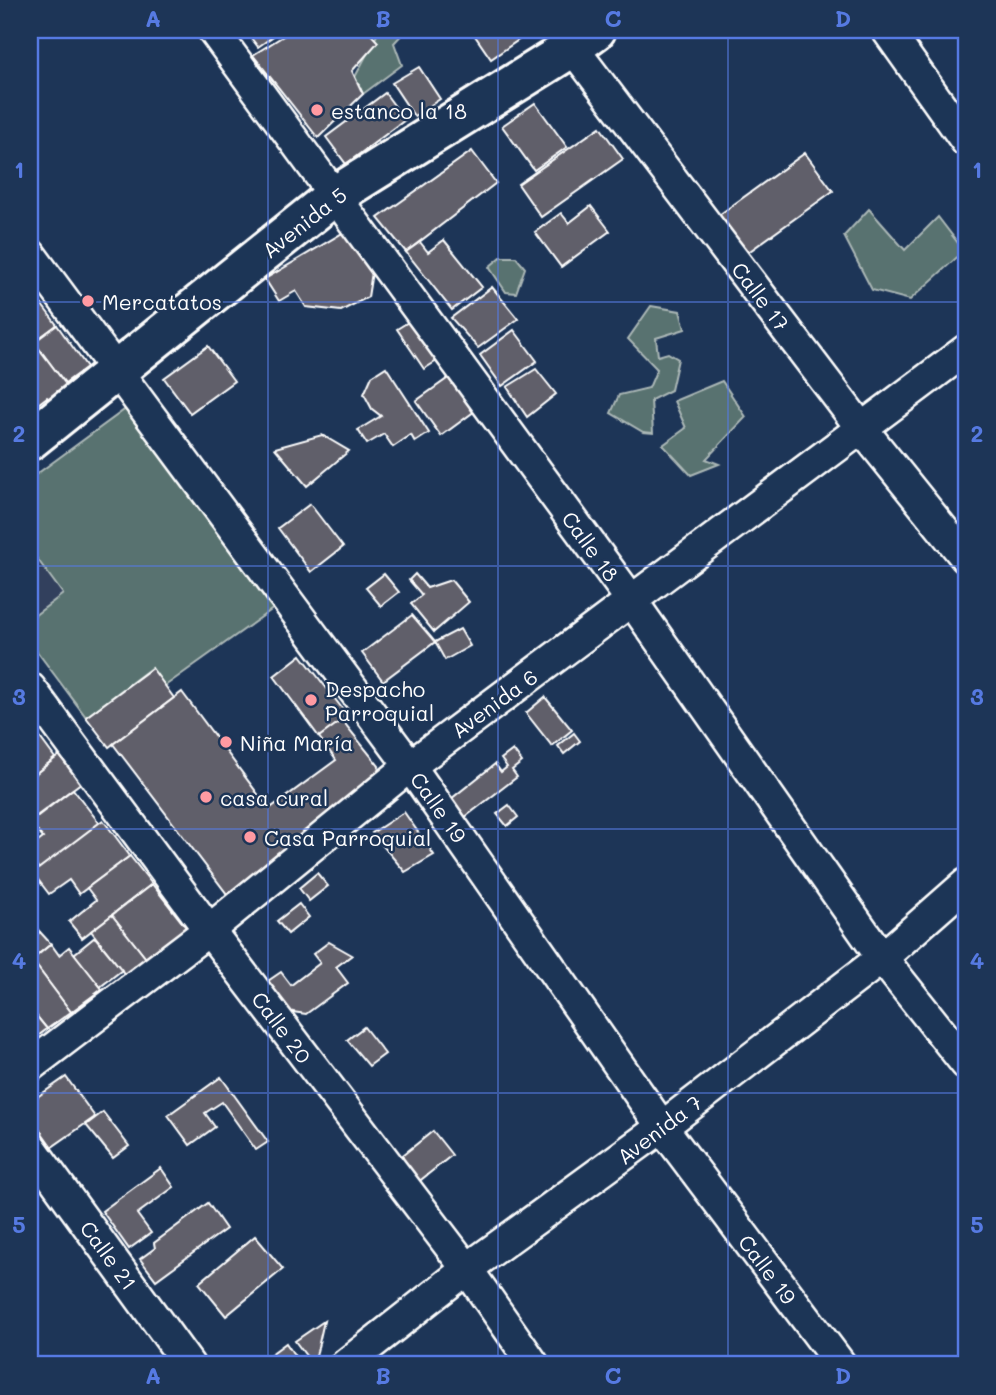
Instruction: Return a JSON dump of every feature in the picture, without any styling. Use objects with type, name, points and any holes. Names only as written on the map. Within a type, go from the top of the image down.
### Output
[{"type":"street","name":"Calle 18","points":[[213,30],[632,601],[882,958],[966,1064]]},
{"type":"street","points":[[887,30],[966,141]]},
{"type":"street","name":"Avenida 5","points":[[30,440],[334,196],[576,36]]},
{"type":"street","name":"Calle 17","points":[[576,36],[862,429],[966,558]]},
{"type":"street","name":"Calle 19","points":[[30,254],[410,766],[662,1127],[841,1365]]},
{"type":"street","name":"Avenida 6","points":[[30,1066],[209,930],[410,766],[966,350]]},
{"type":"street","name":"Calle 20","points":[[30,688],[209,930],[467,1269],[534,1365]]},
{"type":"street","name":"Avenida 7","points":[[345,1365],[467,1269],[662,1127],[882,958],[966,884]]},
{"type":"street","name":"Calle 21","points":[[30,1146],[189,1365]]},
{"type":"shaded area","points":[[30,549],[64,594],[30,619]]},
{"type":"green space","points":[[372,30],[406,30],[394,43],[402,65],[363,94],[355,77],[377,35]]},
{"type":"green space","points":[[869,209],[905,250],[938,217],[964,251],[910,300],[872,290],[844,236]]},
{"type":"green space","points":[[501,257],[516,257],[525,268],[516,293],[506,292],[489,267]]},
{"type":"green space","points":[[651,306],[680,311],[685,329],[656,338],[658,356],[668,353],[678,359],[671,390],[651,400],[653,433],[643,432],[611,413],[619,395],[649,388],[657,369],[628,339]]},
{"type":"green space","points":[[722,381],[746,417],[706,459],[719,464],[691,475],[663,445],[686,428],[674,401]]},
{"type":"green space","points":[[127,408],[274,608],[165,686],[151,668],[86,717],[30,642],[30,619],[63,594],[30,549],[30,479]]},
{"type":"building","points":[[245,30],[282,30],[258,47]]},
{"type":"building","points":[[293,30],[367,30],[378,42],[352,71],[363,94],[318,138],[253,55]]},
{"type":"building","points":[[471,30],[533,30],[491,59]]},
{"type":"building","points":[[419,67],[440,99],[414,116],[392,83]]},
{"type":"building","points":[[385,93],[405,120],[346,164],[326,137]]},
{"type":"building","points":[[535,103],[567,147],[534,170],[502,126]]},
{"type":"building","points":[[600,127],[623,159],[541,217],[518,184]]},
{"type":"building","points":[[472,151],[496,183],[406,252],[378,218]]},
{"type":"building","points":[[805,153],[833,191],[747,253],[719,215]]},
{"type":"building","points":[[591,206],[610,231],[561,267],[535,232],[561,213],[569,223]]},
{"type":"building","points":[[351,228],[373,266],[368,297],[341,311],[306,307],[296,291],[279,301],[265,279]]},
{"type":"building","points":[[444,240],[482,287],[452,310],[406,252],[420,242],[428,252]]},
{"type":"building","points":[[492,287],[518,319],[478,348],[451,318]]},
{"type":"building","points":[[30,289],[57,325],[30,345]]},
{"type":"building","points":[[413,319],[440,359],[424,369],[397,329]]},
{"type":"building","points":[[57,325],[87,367],[65,383],[34,342]]},
{"type":"building","points":[[514,330],[537,361],[502,386],[480,355]]},
{"type":"building","points":[[34,342],[67,386],[50,400],[47,397],[30,410],[30,345]]},
{"type":"building","points":[[208,346],[234,381],[190,413],[164,378]]},
{"type":"building","points":[[386,367],[429,433],[415,442],[411,435],[393,447],[384,434],[367,444],[358,430],[381,416],[372,409],[364,394],[372,376]]},
{"type":"building","points":[[536,369],[556,394],[527,417],[507,387]]},
{"type":"building","points":[[454,374],[479,408],[441,436],[416,401]]},
{"type":"building","points":[[322,435],[349,451],[307,486],[275,448]]},
{"type":"building","points":[[310,504],[343,547],[311,572],[278,528]]},
{"type":"building","points":[[384,574],[399,592],[381,606],[366,588]]},
{"type":"building","points":[[415,574],[427,588],[451,580],[469,602],[434,632],[411,604],[422,595],[409,580]]},
{"type":"building","points":[[412,615],[435,642],[383,681],[362,653]]},
{"type":"building","points":[[460,629],[470,646],[445,660],[435,642]]},
{"type":"building","name":"Despacho Parroquial","points":[[301,655],[348,716],[319,737],[274,676]]},
{"type":"building","points":[[152,668],[174,698],[109,747],[86,717]]},
{"type":"building","name":"casa cural","points":[[182,692],[269,809],[336,760],[319,737],[342,720],[379,766],[376,784],[227,894],[113,744]]},
{"type":"building","points":[[545,697],[572,730],[552,746],[526,713]]},
{"type":"building","points":[[30,724],[55,758],[30,778]]},
{"type":"building","points":[[574,733],[580,741],[564,754],[558,746]]},
{"type":"building","points":[[513,750],[522,762],[512,770],[517,777],[460,821],[446,803],[495,764],[501,772],[507,767],[501,759]]},
{"type":"building","points":[[61,754],[82,782],[30,821],[30,778]]},
{"type":"building","points":[[73,789],[100,824],[40,870],[30,857],[30,848],[43,838],[30,822]]},
{"type":"building","points":[[509,805],[518,817],[507,826],[497,814]]},
{"type":"building","points":[[404,812],[434,855],[405,872],[372,833]]},
{"type":"building","points":[[103,820],[130,856],[79,894],[69,880],[49,894],[33,873]]},
{"type":"building","points":[[130,856],[152,884],[82,938],[69,922],[96,900],[87,888]]},
{"type":"building","points":[[317,873],[328,886],[309,901],[299,888]]},
{"type":"building","points":[[152,884],[188,930],[148,961],[112,915]]},
{"type":"building","points":[[299,904],[309,917],[288,934],[277,921]]},
{"type":"building","points":[[112,915],[148,961],[126,976],[91,931]]},
{"type":"building","points":[[30,920],[40,932],[30,940]]},
{"type":"building","points":[[40,932],[51,944],[30,961],[30,940]]},
{"type":"building","points":[[95,937],[122,970],[100,987],[74,954]]},
{"type":"building","points":[[329,942],[352,955],[336,967],[348,983],[306,1014],[286,1011],[265,983],[281,972],[291,985],[320,963],[313,954]]},
{"type":"building","points":[[51,944],[59,955],[69,947],[102,989],[71,1012],[32,960]]},
{"type":"building","points":[[32,960],[71,1012],[47,1029],[30,1008]]},
{"type":"building","points":[[30,1008],[47,1029],[30,1042]]},
{"type":"building","points":[[364,1027],[385,1054],[369,1066],[347,1040]]},
{"type":"building","points":[[66,1077],[95,1117],[52,1147],[30,1116],[30,1102]]},
{"type":"building","points":[[221,1077],[268,1142],[256,1150],[222,1102],[205,1113],[215,1127],[190,1145],[168,1115]]},
{"type":"building","points":[[103,1112],[129,1146],[113,1158],[86,1125]]},
{"type":"building","points":[[433,1131],[452,1155],[417,1183],[398,1159]]},
{"type":"building","points":[[161,1168],[174,1187],[137,1214],[151,1233],[129,1249],[102,1211]]},
{"type":"building","points":[[208,1203],[226,1229],[156,1280],[140,1259],[155,1248],[154,1243]]},
{"type":"building","points":[[255,1236],[283,1269],[226,1316],[199,1283]]},
{"type":"building","points":[[324,1321],[314,1365],[313,1365],[295,1341]]},
{"type":"building","points":[[286,1343],[301,1365],[273,1365],[267,1357]]},
{"type":"place","name":"estanco la 18","points":[[317,110]]},
{"type":"place","name":"Mercatatos","points":[[88,301]]},
{"type":"place","name":"Despacho Parroquial","points":[[311,700]]},
{"type":"place","name":"Niña María","points":[[226,742]]},
{"type":"place","name":"casa cural","points":[[206,797]]},
{"type":"place","name":"Casa Parroquial","points":[[250,837]]}]
